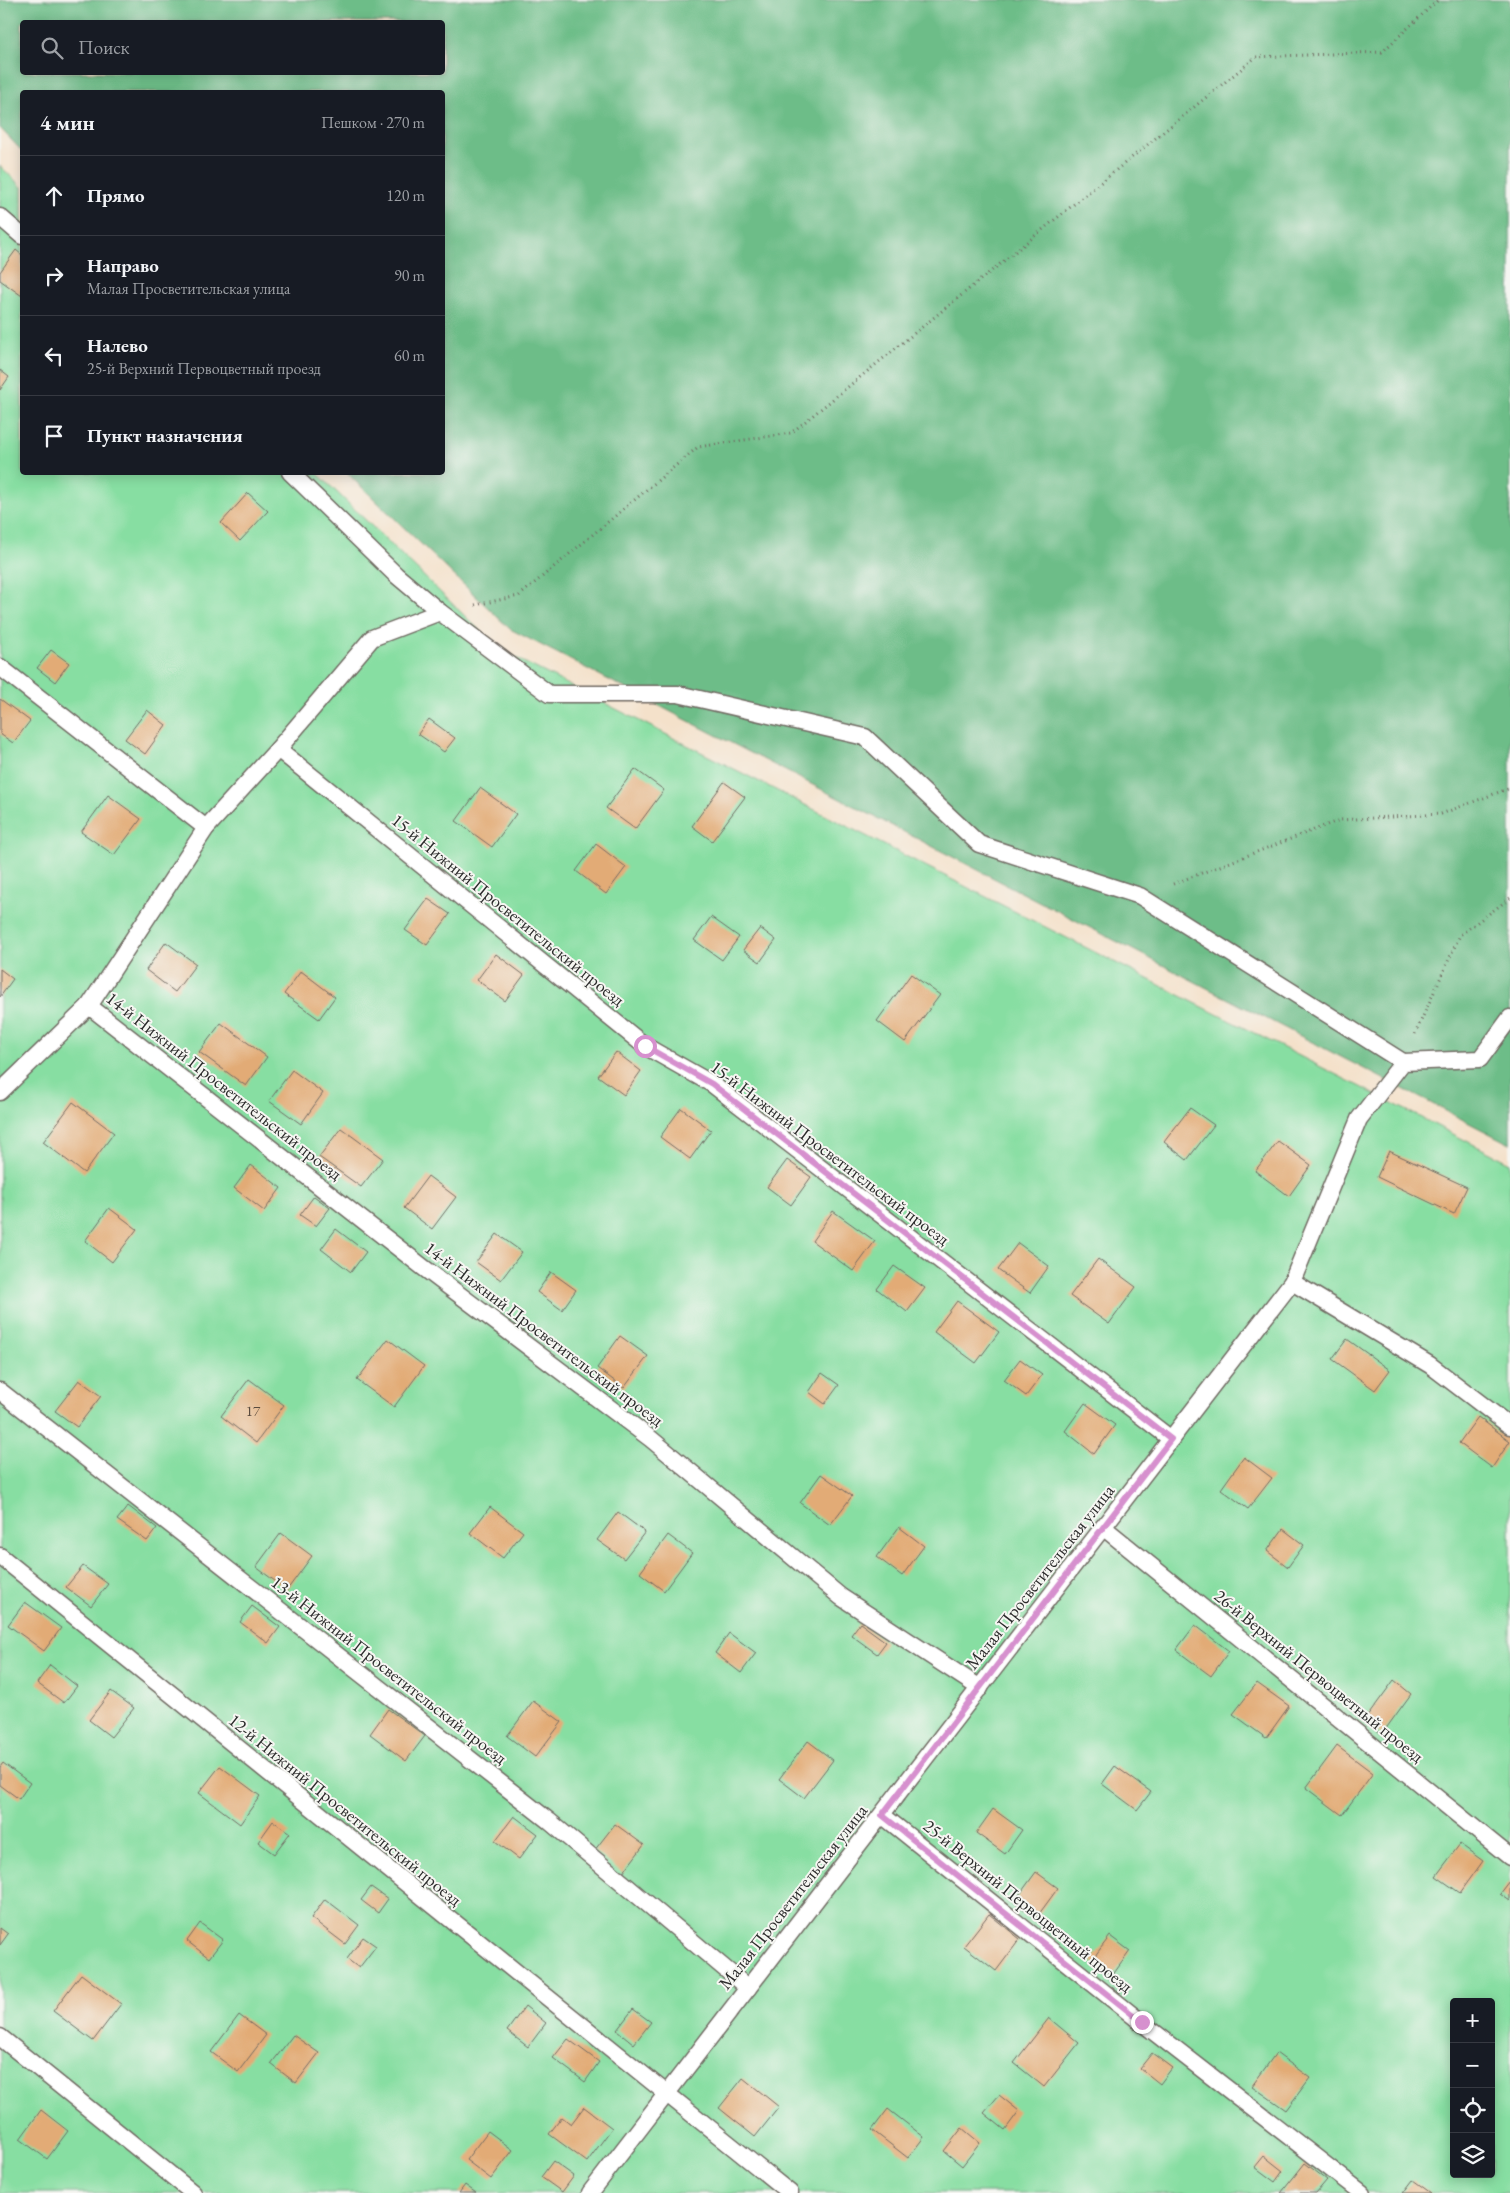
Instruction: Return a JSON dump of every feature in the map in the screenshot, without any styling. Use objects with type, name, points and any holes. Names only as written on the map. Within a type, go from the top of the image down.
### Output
[{"type":"lane","points":[[0,217],[20,234]]},
{"type":"lane","points":[[293,475],[396,575],[440,612],[549,694],[678,694],[865,737],[979,844],[1140,896],[1403,1062],[1480,1059],[1510,1018]]},
{"type":"lane","points":[[0,1092],[89,1006],[206,828],[278,749],[372,638],[440,612]]},
{"type":"lane","points":[[0,667],[206,828]]},
{"type":"lane","name":"15-й Нижний Просветительский проезд","points":[[278,749],[645,1046],[712,1084],[1171,1439]]},
{"type":"lane","name":"14-й Нижний Просветительский проезд","points":[[89,1006],[424,1268],[651,1439],[841,1597],[980,1688]]},
{"type":"lane","name":"Малая Просветительская улица","points":[[590,2193],[1292,1282],[1360,1119],[1403,1062]]},
{"type":"lane","points":[[1292,1282],[1430,1365],[1510,1426]]},
{"type":"lane","name":"13-й Нижний Просветительский проезд","points":[[0,1391],[549,1821],[748,1988]]},
{"type":"lane","name":"26-й Верхний Первоцветный проезд","points":[[1103,1527],[1510,1857]]},
{"type":"lane","name":"12-й Нижний Просветительский проезд","points":[[0,1556],[790,2193]]},
{"type":"lane","name":"25-й Верхний Первоцветный проезд","points":[[882,1815],[1142,2022],[1362,2193]]},
{"type":"lane","points":[[0,2037],[194,2193]]},
{"type":"path","points":[[440,612],[518,596],[698,447],[791,433],[1256,56],[1382,52],[1438,0]]},
{"type":"path","points":[[1140,896],[1340,820],[1441,814],[1510,788]]},
{"type":"path","points":[[1403,1062],[1460,935],[1510,898]]},
{"type":"green space","points":[[0,0],[1510,0],[1510,1144],[510,629],[349,475],[445,475],[445,90],[20,90],[20,149],[0,128]]},
{"type":"green space","points":[[0,166],[20,185],[20,475],[319,475],[500,650],[1510,1163],[1510,2193],[0,2193]]},
{"type":"building","points":[[16,250],[20,253],[20,295],[0,280],[0,272]]},
{"type":"building","points":[[0,370],[9,377],[0,390]]},
{"type":"building","points":[[248,493],[268,511],[240,541],[221,523]]},
{"type":"building","points":[[51,650],[69,663],[55,682],[37,668]]},
{"type":"building","points":[[0,699],[30,721],[13,743],[0,734]]},
{"type":"building","points":[[147,710],[166,725],[145,754],[125,739]]},
{"type":"building","points":[[429,719],[455,738],[444,752],[418,734]]},
{"type":"building","points":[[635,769],[664,790],[635,829],[606,808]]},
{"type":"building","points":[[724,782],[745,797],[712,841],[692,826]]},
{"type":"building","points":[[480,788],[516,814],[492,847],[456,821]]},
{"type":"building","points":[[108,795],[141,819],[114,855],[81,832]]},
{"type":"building","points":[[596,844],[626,867],[606,894],[576,871]]},
{"type":"building","points":[[428,899],[450,914],[427,945],[405,930]]},
{"type":"building","points":[[711,917],[739,937],[722,960],[694,940]]},
{"type":"building","points":[[760,928],[776,940],[760,962],[743,950]]},
{"type":"building","points":[[166,942],[196,964],[175,992],[146,970]]},
{"type":"building","points":[[496,954],[524,975],[505,1001],[477,980]]},
{"type":"building","points":[[0,969],[13,979],[0,997]]},
{"type":"building","points":[[301,971],[335,997],[319,1019],[284,994]]},
{"type":"building","points":[[911,974],[940,995],[905,1042],[877,1021]]},
{"type":"building","points":[[221,1023],[267,1057],[246,1086],[199,1052]]},
{"type":"building","points":[[616,1052],[641,1071],[624,1095],[598,1076]]},
{"type":"building","points":[[292,1070],[323,1093],[301,1124],[269,1101]]},
{"type":"building","points":[[73,1102],[114,1133],[84,1173],[43,1142]]},
{"type":"building","points":[[681,1108],[711,1130],[690,1159],[660,1137]]},
{"type":"building","points":[[1190,1108],[1214,1125],[1187,1160],[1164,1142]]},
{"type":"building","points":[[341,1128],[383,1159],[361,1187],[319,1157]]},
{"type":"building","points":[[1278,1141],[1311,1165],[1289,1196],[1255,1171]]},
{"type":"building","points":[[1389,1151],[1467,1187],[1454,1214],[1377,1177]]},
{"type":"building","points":[[787,1160],[811,1177],[791,1205],[767,1187]]},
{"type":"building","points":[[251,1165],[281,1188],[264,1211],[234,1188]]},
{"type":"building","points":[[428,1176],[456,1197],[432,1229],[404,1208]]},
{"type":"building","points":[[314,1196],[330,1208],[316,1226],[300,1215]]},
{"type":"building","points":[[109,1208],[137,1229],[112,1262],[85,1241]]},
{"type":"building","points":[[833,1211],[875,1241],[853,1271],[812,1241]]},
{"type":"building","points":[[336,1229],[366,1252],[351,1272],[321,1249]]},
{"type":"building","points":[[497,1234],[522,1252],[501,1280],[476,1262]]},
{"type":"building","points":[[1018,1243],[1049,1266],[1030,1293],[998,1270]]},
{"type":"building","points":[[1098,1259],[1136,1287],[1109,1324],[1070,1296]]},
{"type":"building","points":[[894,1266],[925,1288],[907,1312],[877,1289]]},
{"type":"building","points":[[551,1272],[576,1290],[562,1310],[537,1292]]},
{"type":"building","points":[[957,1301],[999,1332],[976,1363],[934,1332]]},
{"type":"building","points":[[620,1336],[648,1356],[624,1388],[597,1368]]},
{"type":"building","points":[[388,1339],[424,1366],[394,1407],[357,1380]]},
{"type":"building","points":[[1347,1339],[1390,1370],[1375,1390],[1332,1359]]},
{"type":"building","points":[[1020,1359],[1042,1375],[1026,1396],[1004,1380]]},
{"type":"building","points":[[822,1373],[839,1385],[825,1404],[809,1392]]},
{"type":"building","points":[[249,1379],[284,1405],[256,1443],[221,1416]]},
{"type":"building","points":[[79,1380],[101,1396],[77,1427],[55,1411]]},
{"type":"building","points":[[1085,1403],[1115,1425],[1094,1454],[1065,1431]]},
{"type":"building","points":[[1478,1417],[1510,1441],[1492,1468],[1459,1443]]},
{"type":"building","points":[[1244,1457],[1272,1478],[1248,1509],[1221,1489]]},
{"type":"building","points":[[821,1474],[852,1496],[830,1525],[800,1503]]},
{"type":"building","points":[[128,1506],[157,1528],[147,1541],[117,1520]]},
{"type":"building","points":[[490,1507],[523,1532],[503,1558],[470,1533]]},
{"type":"building","points":[[618,1512],[645,1532],[624,1559],[597,1540]]},
{"type":"building","points":[[899,1527],[924,1546],[902,1576],[877,1557]]},
{"type":"building","points":[[1283,1529],[1304,1545],[1288,1567],[1267,1551]]},
{"type":"building","points":[[281,1533],[312,1556],[287,1590],[256,1567]]},
{"type":"building","points":[[668,1535],[692,1553],[664,1591],[640,1573]]},
{"type":"building","points":[[83,1566],[108,1584],[91,1606],[66,1587]]},
{"type":"building","points":[[25,1602],[61,1628],[44,1651],[8,1625]]},
{"type":"building","points":[[252,1606],[280,1627],[268,1643],[240,1622]]},
{"type":"building","points":[[860,1623],[886,1642],[877,1654],[851,1635]]},
{"type":"building","points":[[1195,1625],[1229,1651],[1211,1676],[1176,1650]]},
{"type":"building","points":[[729,1633],[756,1653],[741,1673],[715,1653]]},
{"type":"building","points":[[50,1665],[77,1686],[64,1703],[37,1683]]},
{"type":"building","points":[[1394,1680],[1411,1694],[1382,1734],[1364,1721]]},
{"type":"building","points":[[1257,1683],[1289,1706],[1266,1738],[1233,1714]]},
{"type":"building","points":[[111,1691],[134,1708],[111,1737],[89,1720]]},
{"type":"building","points":[[533,1701],[562,1722],[535,1757],[507,1736]]},
{"type":"building","points":[[388,1709],[425,1736],[406,1761],[370,1734]]},
{"type":"building","points":[[808,1741],[833,1760],[804,1798],[779,1779]]},
{"type":"building","points":[[1337,1746],[1373,1773],[1342,1815],[1306,1788]]},
{"type":"building","points":[[3,1763],[30,1783],[19,1799],[0,1785],[0,1767]]},
{"type":"building","points":[[220,1766],[260,1796],[240,1824],[199,1793]]},
{"type":"building","points":[[1115,1766],[1151,1792],[1137,1810],[1102,1784]]},
{"type":"building","points":[[993,1809],[1022,1830],[1005,1854],[976,1833]]},
{"type":"building","points":[[514,1816],[538,1834],[519,1859],[495,1841]]},
{"type":"building","points":[[273,1821],[290,1833],[274,1854],[258,1842]]},
{"type":"building","points":[[615,1824],[644,1845],[623,1873],[594,1851]]},
{"type":"building","points":[[1460,1844],[1483,1861],[1460,1893],[1436,1876]]},
{"type":"building","points":[[1036,1872],[1058,1888],[1036,1918],[1014,1902]]},
{"type":"building","points":[[1510,1881],[1510,1901],[1500,1894]]},
{"type":"building","points":[[371,1887],[388,1899],[378,1913],[361,1900]]},
{"type":"building","points":[[325,1899],[359,1925],[345,1944],[311,1918]]},
{"type":"building","points":[[989,1914],[1020,1939],[996,1971],[964,1946]]},
{"type":"building","points":[[200,1923],[223,1940],[209,1958],[187,1941]]},
{"type":"building","points":[[0,1928],[8,1934],[0,1945]]},
{"type":"building","points":[[1110,1936],[1130,1951],[1112,1976],[1091,1961]]},
{"type":"building","points":[[363,1937],[376,1946],[359,1968],[347,1959]]},
{"type":"building","points":[[81,1974],[121,2004],[93,2041],[53,2011]]},
{"type":"building","points":[[525,2006],[546,2023],[528,2047],[507,2031]]},
{"type":"building","points":[[633,2009],[651,2022],[634,2044],[617,2030]]},
{"type":"building","points":[[239,2015],[266,2035],[238,2072],[211,2052]]},
{"type":"building","points":[[1049,2018],[1079,2043],[1044,2087],[1014,2063]]},
{"type":"building","points":[[293,2035],[319,2053],[296,2083],[271,2064]]},
{"type":"building","points":[[568,2039],[599,2062],[585,2082],[553,2058]]},
{"type":"building","points":[[1152,2053],[1172,2068],[1160,2084],[1140,2068]]},
{"type":"building","points":[[1276,2053],[1310,2078],[1286,2110],[1252,2086]]},
{"type":"building","points":[[743,2078],[779,2107],[755,2137],[719,2108]]},
{"type":"building","points":[[999,2095],[1019,2111],[1005,2130],[984,2113]]},
{"type":"building","points":[[584,2107],[612,2128],[587,2162],[549,2134],[562,2117],[571,2124]]},
{"type":"building","points":[[888,2109],[924,2137],[908,2158],[872,2130]]},
{"type":"building","points":[[41,2110],[68,2131],[47,2159],[20,2139]]},
{"type":"building","points":[[962,2128],[980,2143],[962,2166],[944,2151]]},
{"type":"building","points":[[488,2131],[513,2150],[491,2179],[466,2160]]},
{"type":"building","points":[[1264,2156],[1283,2171],[1275,2182],[1255,2167]]},
{"type":"building","points":[[553,2161],[574,2176],[562,2192],[541,2177]]},
{"type":"building","points":[[1305,2163],[1327,2180],[1316,2193],[1281,2193]]},
{"type":"building","points":[[1413,2180],[1431,2193],[1403,2193]]},
{"type":"building","points":[[465,2185],[476,2193],[459,2193]]},
{"type":"route","points":[[645,1046],[712,1084],[1171,1439],[882,1815],[1142,2022]]}]
